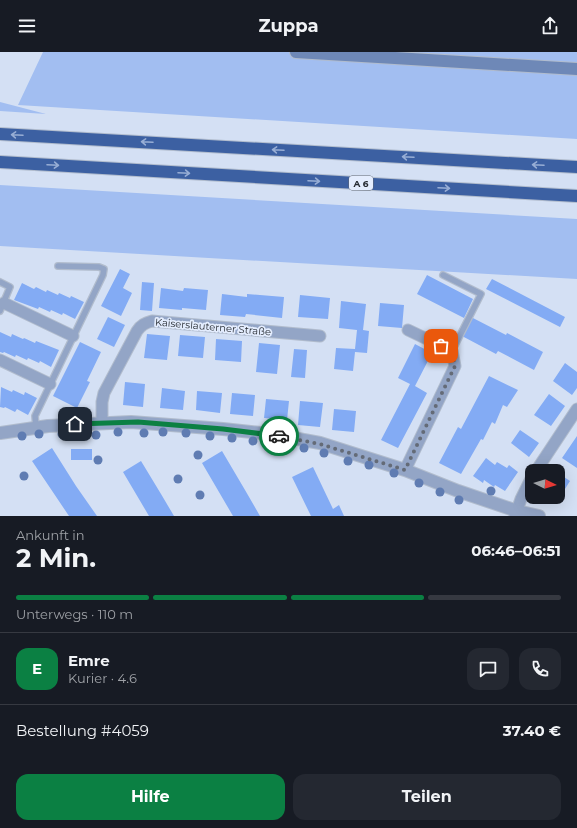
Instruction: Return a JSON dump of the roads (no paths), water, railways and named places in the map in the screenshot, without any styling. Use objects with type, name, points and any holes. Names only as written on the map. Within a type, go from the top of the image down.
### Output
[{"type":"highway","points":[[0,134],[577,167]]},
{"type":"highway","name":"A 6","points":[[0,162],[577,196]]},
{"type":"main road","points":[[296,52],[577,69]]},
{"type":"street","points":[[2,307],[73,336]]},
{"type":"street","name":"Kaiserslauterner Straße","points":[[102,423],[102,402],[104,393],[137,330],[146,322],[152,321],[320,336]]},
{"type":"street","points":[[405,470],[455,366],[452,351],[408,330]]},
{"type":"street","points":[[0,360],[50,384]]},
{"type":"street","points":[[541,464],[577,409]]},
{"type":"street","points":[[0,433],[36,427],[138,422],[271,434],[320,444],[405,470],[516,514],[539,516]]},
{"type":"street","points":[[516,514],[525,491]]},
{"type":"lane","points":[[36,427],[35,416],[103,275],[104,269],[99,267],[58,266]]},
{"type":"lane","points":[[443,275],[481,294],[452,351]]},
{"type":"lane","points":[[0,282],[10,288],[2,307]]}]
